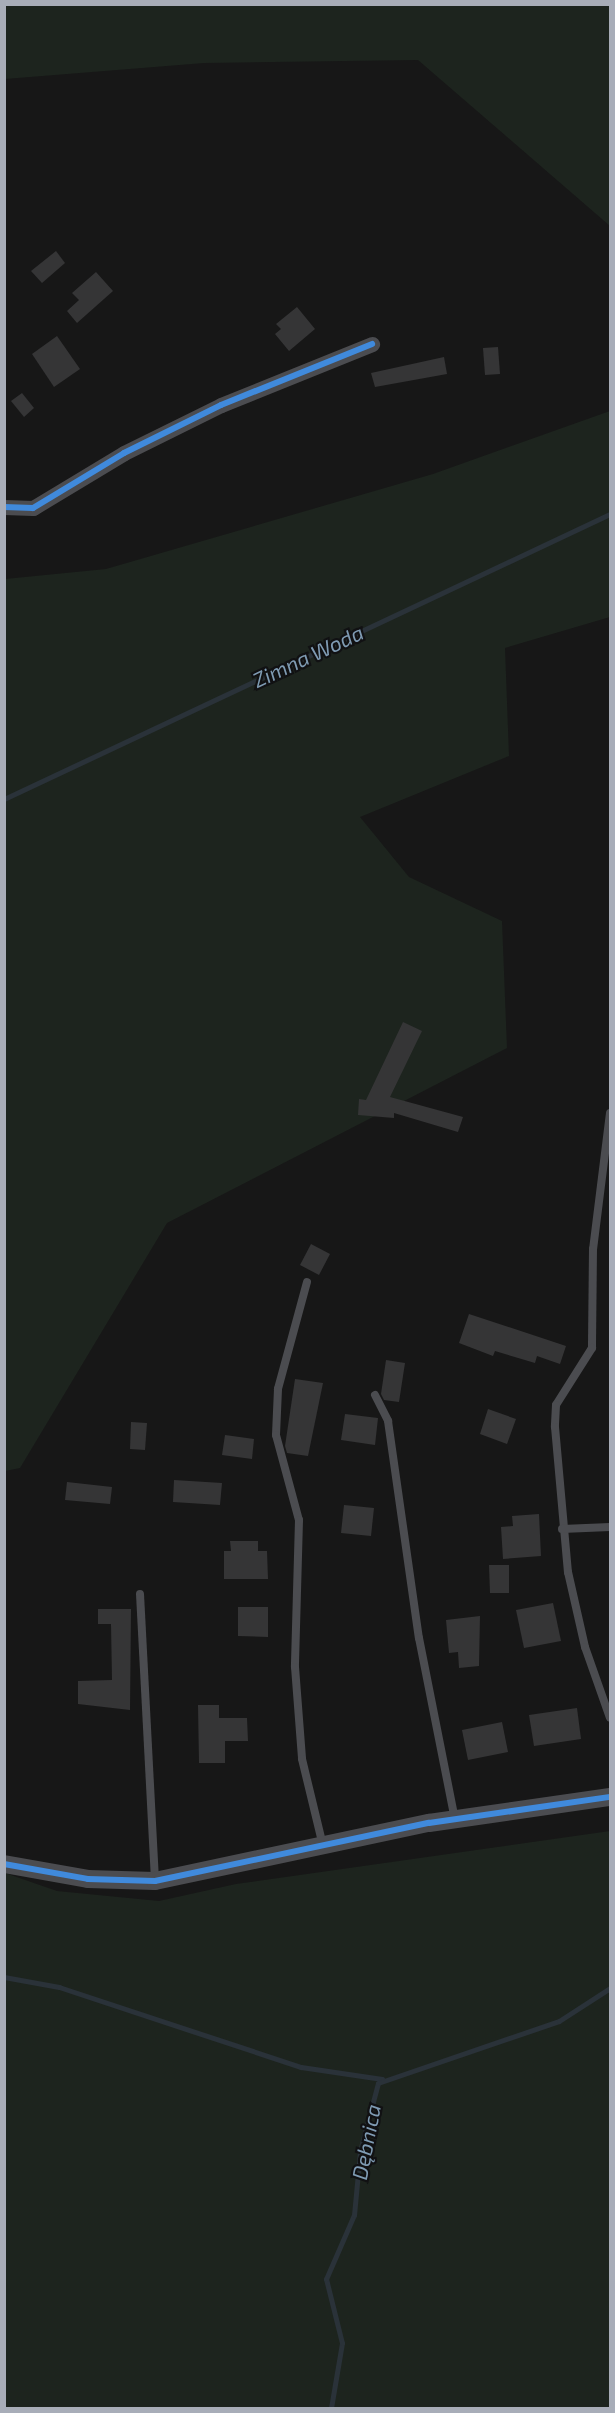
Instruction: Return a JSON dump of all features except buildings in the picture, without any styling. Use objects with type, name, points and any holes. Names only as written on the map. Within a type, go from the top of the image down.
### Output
[{"type":"street","points":[[4,507],[33,507],[124,453],[221,405],[372,344]]},
{"type":"street","points":[[4,1864],[88,1878],[155,1881],[455,1820],[610,1797]]},
{"type":"lane","points":[[610,1113],[593,1249],[592,1348],[556,1405],[562,1529],[585,1647],[610,1718]]},
{"type":"lane","points":[[307,1282],[278,1389],[276,1435],[298,1520],[295,1667],[302,1759],[324,1847]]},
{"type":"lane","points":[[375,1395],[388,1421],[419,1638],[455,1820]]},
{"type":"lane","points":[[562,1529],[610,1527]]},
{"type":"lane","points":[[140,1594],[155,1881]]},
{"type":"shaded area","points":[[5,4],[610,5],[610,226],[418,60],[204,63],[5,79]]},
{"type":"shaded area","points":[[610,411],[610,617],[505,648],[509,756],[360,817],[409,877],[502,921],[507,1048],[167,1223],[20,1468],[5,1471],[5,579],[106,569],[433,474]]},
{"type":"shaded area","points":[[610,1831],[610,2408],[5,2408],[5,1873],[57,1891],[159,1901],[236,1884]]},
{"type":"waterway","name":"Zimna Woda","points":[[4,799],[610,514]]},
{"type":"waterway","points":[[4,1977],[59,1987],[301,2067],[382,2079]]},
{"type":"waterway","name":"Dębnica","points":[[331,2408],[342,2343],[326,2279],[354,2215],[360,2151],[378,2083],[559,2021],[610,1988]]},
{"type":"cycle path","points":[[4,507],[33,508],[124,453],[221,405],[372,344]]},
{"type":"cycle path","points":[[4,1864],[88,1879],[155,1881],[429,1823],[610,1797]]}]
